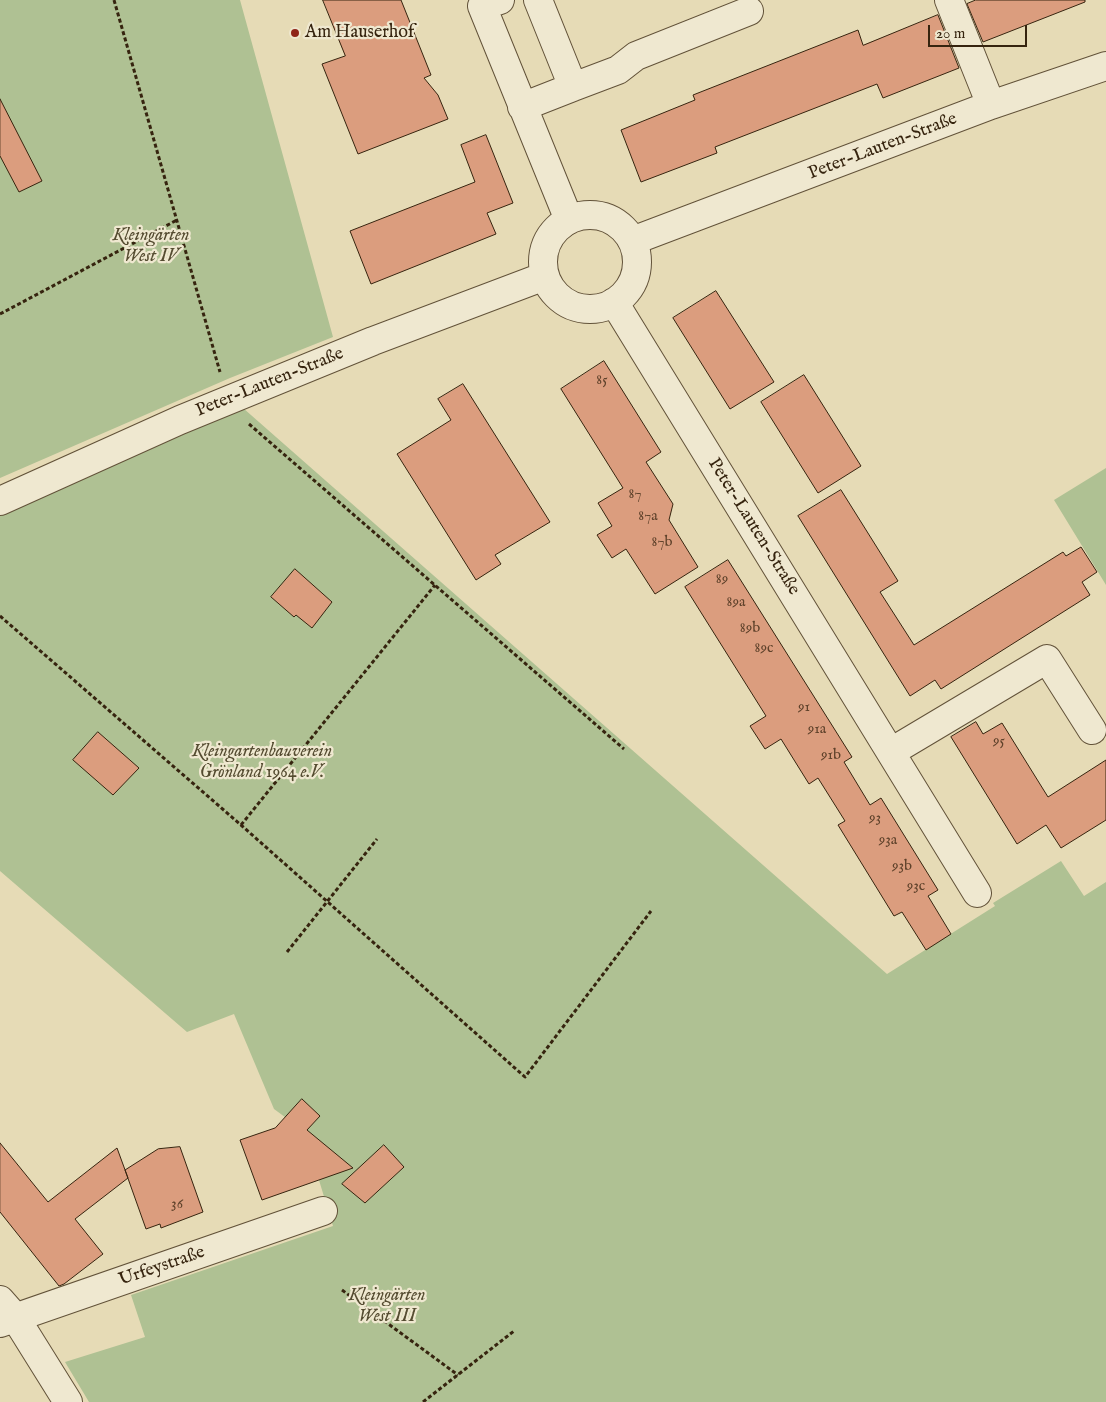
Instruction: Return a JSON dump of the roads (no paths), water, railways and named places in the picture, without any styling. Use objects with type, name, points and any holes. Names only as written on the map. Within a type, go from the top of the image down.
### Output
[{"type":"street","points":[[500,0],[482,6],[569,220]]},
{"type":"street","points":[[538,0],[573,87]]},
{"type":"street","points":[[949,0],[991,106]]},
{"type":"street","points":[[522,107],[618,70],[636,56],[749,11]]},
{"type":"street","name":"Peter-Lauten-Straße","points":[[632,241],[991,106],[1106,66]]},
{"type":"street","points":[[583,215],[598,216],[612,220],[624,229],[632,241],[637,256],[632,285],[623,296],[614,302],[596,309],[581,309],[567,304],[555,295],[542,269],[543,254],[548,240],[557,228],[569,220],[583,215]]},
{"type":"street","name":"Peter-Lauten-Straße","points":[[0,501],[228,401],[373,341],[545,276]]},
{"type":"street","name":"Peter-Lauten-Straße","points":[[614,302],[977,893]]},
{"type":"street","points":[[891,752],[1047,659],[1092,730]]},
{"type":"street","name":"Urfeystraße","points":[[5,1313],[323,1211]]},
{"type":"street","points":[[5,1313],[68,1402]]},
{"type":"place","name":"Am Hauserhof","points":[[295,33]]},
{"type":"park label","name":"Kleingärten West IV","points":[[151,246]]},
{"type":"park label","name":"Kleingartenbauverein Grönland 1964 e.V.","points":[[262,762]]},
{"type":"park label","name":"Kleingärten West III","points":[[387,1306]]}]
